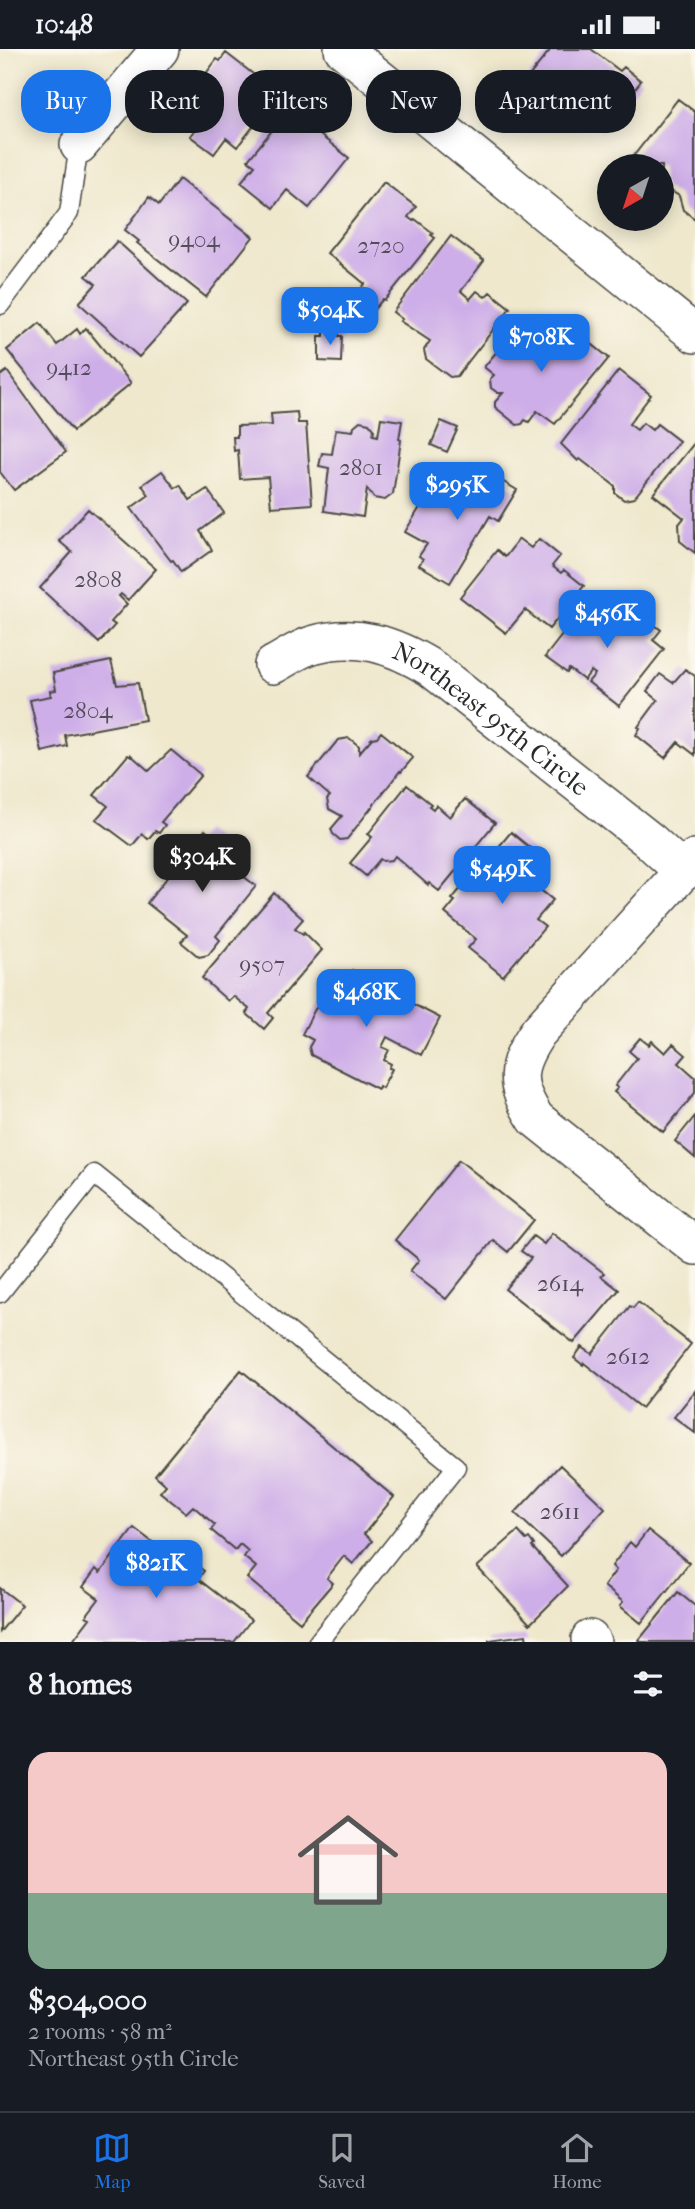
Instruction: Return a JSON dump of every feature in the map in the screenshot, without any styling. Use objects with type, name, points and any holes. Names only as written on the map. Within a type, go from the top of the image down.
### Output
[{"type":"street","points":[[79,145],[160,49]]},
{"type":"street","points":[[344,49],[695,334]]},
{"type":"street","name":"Northeast 95th Circle","points":[[272,665],[310,646],[341,640],[373,642],[404,652],[442,677],[650,841],[689,865]]},
{"type":"street","points":[[689,865],[538,1032],[519,1065],[518,1081],[524,1101],[536,1119],[695,1246]]},
{"type":"lane","points":[[0,305],[69,213],[79,145]]},
{"type":"lane","points":[[0,1293],[94,1174],[456,1467],[318,1642]]},
{"type":"building","points":[[551,49],[591,49],[619,70],[534,70]]},
{"type":"building","points":[[226,53],[248,70],[238,70],[238,133],[248,133],[237,147],[226,138],[214,154],[190,136],[192,133],[224,133],[224,70],[209,70],[217,59],[220,61]]},
{"type":"building","points":[[678,99],[695,112],[695,219],[683,210],[679,196],[674,193],[674,154],[635,154]]},
{"type":"building","points":[[270,133],[321,133],[320,135],[349,158],[309,208],[287,190],[273,208],[241,182],[255,165],[248,160]]},
{"type":"building","points":[[179,179],[253,237],[206,297],[137,243],[139,241],[125,230],[149,197],[159,205]]},
{"type":"building","points":[[384,182],[416,207],[408,217],[433,233],[431,235],[435,238],[385,300],[370,314],[352,300],[365,284],[327,253]]},
{"type":"building","points":[[451,236],[484,261],[461,291],[470,299],[477,291],[485,297],[490,292],[510,308],[457,376],[450,377],[426,359],[424,350],[430,341],[400,321],[402,319],[393,312]]},
{"type":"building","points":[[117,241],[187,304],[139,357],[79,303],[96,284],[86,276]]},
{"type":"building","points":[[524,318],[546,336],[548,341],[550,337],[565,349],[578,333],[609,358],[555,424],[537,411],[529,422],[525,420],[517,425],[495,407],[495,402],[503,393],[491,388],[490,379],[494,375],[484,367]]},
{"type":"building","points":[[40,323],[57,345],[77,329],[80,334],[86,328],[131,383],[73,431],[7,350]]},
{"type":"building","points":[[324,330],[338,330],[339,336],[342,336],[341,362],[319,361],[319,336],[324,336]]},
{"type":"building","points":[[619,370],[651,395],[629,424],[637,430],[643,423],[652,430],[657,424],[679,441],[634,498],[624,500],[615,493],[615,486],[580,459],[578,461],[561,444]]},
{"type":"building","points":[[7,371],[66,452],[14,490],[0,472],[0,376]]},
{"type":"building","points":[[297,412],[298,423],[306,423],[312,504],[271,507],[268,477],[240,479],[238,450],[234,451],[233,437],[237,437],[237,426],[272,425],[271,414]]},
{"type":"building","points":[[381,418],[402,421],[393,494],[385,500],[374,498],[367,489],[363,517],[324,511],[329,468],[319,466],[322,453],[332,454],[336,429],[353,431],[360,421],[369,423],[374,429],[373,435],[378,436]]},
{"type":"building","points":[[441,421],[458,428],[447,452],[431,445]]},
{"type":"building","points":[[695,442],[695,553],[680,541],[679,524],[684,518],[653,494]]},
{"type":"building","points":[[162,471],[175,488],[180,485],[190,500],[207,489],[224,513],[200,531],[212,550],[181,572],[131,508],[149,495],[142,485]]},
{"type":"building","points":[[485,471],[517,490],[498,521],[490,516],[450,583],[419,565],[423,559],[419,556],[427,544],[405,532],[434,484],[459,495],[464,487],[472,491]]},
{"type":"building","points":[[88,509],[156,569],[128,600],[121,594],[119,596],[127,604],[111,622],[115,625],[99,643],[40,588],[72,552],[59,541]]},
{"type":"building","points":[[519,539],[531,548],[539,539],[560,556],[552,566],[561,573],[564,570],[584,586],[549,629],[525,610],[506,633],[460,597],[497,550],[505,557]]},
{"type":"building","points":[[594,594],[639,630],[647,619],[661,630],[653,640],[664,649],[619,706],[588,682],[595,674],[591,671],[584,680],[569,669],[567,673],[545,657]]},
{"type":"building","points":[[111,661],[117,685],[138,683],[145,720],[65,735],[67,746],[42,752],[30,700],[51,696],[50,691],[56,690],[53,673]]},
{"type":"building","points":[[685,669],[695,676],[695,755],[678,742],[665,758],[636,735],[640,728],[638,727],[658,700],[647,691],[660,674],[673,683]]},
{"type":"building","points":[[381,732],[413,758],[347,839],[340,840],[331,829],[342,816],[329,809],[327,799],[330,796],[308,777],[338,740],[349,738],[359,746],[359,753]]},
{"type":"building","points":[[171,750],[201,775],[161,822],[165,825],[159,833],[155,831],[148,839],[142,834],[132,846],[96,819],[108,806],[94,795],[128,755],[149,771]]},
{"type":"building","points":[[407,785],[431,804],[429,806],[433,809],[436,805],[450,817],[465,799],[495,823],[439,891],[429,883],[428,885],[395,856],[392,860],[380,859],[366,876],[350,863],[372,837],[368,834]]},
{"type":"building","points":[[205,830],[237,856],[230,866],[256,886],[216,936],[220,940],[208,955],[199,957],[181,942],[187,935],[147,903]]},
{"type":"building","points":[[511,832],[541,857],[522,880],[526,883],[528,880],[553,900],[536,920],[545,927],[503,976],[468,948],[476,939],[445,913],[461,888],[464,890],[469,885],[465,882],[474,871],[477,873]]},
{"type":"building","points":[[274,893],[303,919],[295,928],[303,934],[304,932],[322,950],[268,1013],[273,1018],[264,1029],[246,1013],[249,1009],[233,996],[228,1001],[202,978]]},
{"type":"building","points":[[352,970],[361,974],[360,977],[440,1018],[421,1055],[387,1037],[382,1047],[389,1050],[384,1060],[391,1064],[389,1068],[392,1069],[382,1088],[379,1086],[378,1089],[311,1055],[309,1047],[313,1040],[302,1034],[315,1009]]},
{"type":"building","points":[[640,1038],[649,1045],[652,1041],[665,1053],[673,1044],[686,1055],[679,1063],[695,1077],[695,1093],[663,1132],[614,1092],[618,1088],[615,1086],[637,1058],[629,1051]]},
{"type":"building","points":[[695,1116],[695,1158],[675,1141]]},
{"type":"building","points":[[459,1160],[534,1220],[508,1252],[493,1240],[446,1299],[410,1271],[419,1260],[395,1240]]},
{"type":"building","points":[[552,1233],[604,1273],[601,1276],[619,1290],[574,1343],[505,1289],[531,1258],[521,1251],[533,1236],[544,1244]]},
{"type":"building","points":[[638,1302],[691,1344],[641,1408],[574,1358],[582,1347],[592,1354],[630,1306],[633,1308]]},
{"type":"building","points":[[241,1370],[394,1497],[364,1534],[372,1541],[353,1564],[344,1556],[327,1578],[333,1583],[300,1622],[247,1578],[256,1567],[244,1557],[248,1551],[240,1544],[235,1550],[211,1530],[215,1525],[193,1506],[186,1513],[160,1492],[166,1485],[155,1475]]},
{"type":"building","points":[[695,1391],[695,1433],[674,1417]]},
{"type":"building","points":[[560,1465],[605,1508],[561,1556],[515,1513]]},
{"type":"building","points":[[134,1528],[172,1557],[177,1551],[204,1571],[198,1579],[251,1620],[234,1642],[72,1642],[90,1618],[86,1616],[99,1599],[83,1587],[96,1569],[100,1573]]},
{"type":"building","points":[[648,1530],[689,1563],[641,1623],[620,1606],[623,1602],[604,1586],[616,1570],[612,1566],[630,1542],[635,1547]]},
{"type":"building","points":[[518,1531],[526,1540],[529,1538],[534,1545],[532,1547],[568,1586],[530,1624],[477,1567]]},
{"type":"building","points":[[0,1588],[22,1605],[0,1632]]},
{"type":"building","points":[[678,1592],[695,1606],[695,1642],[641,1642],[639,1640]]},
{"type":"building","points":[[526,1635],[527,1642],[489,1642],[489,1640]]}]
